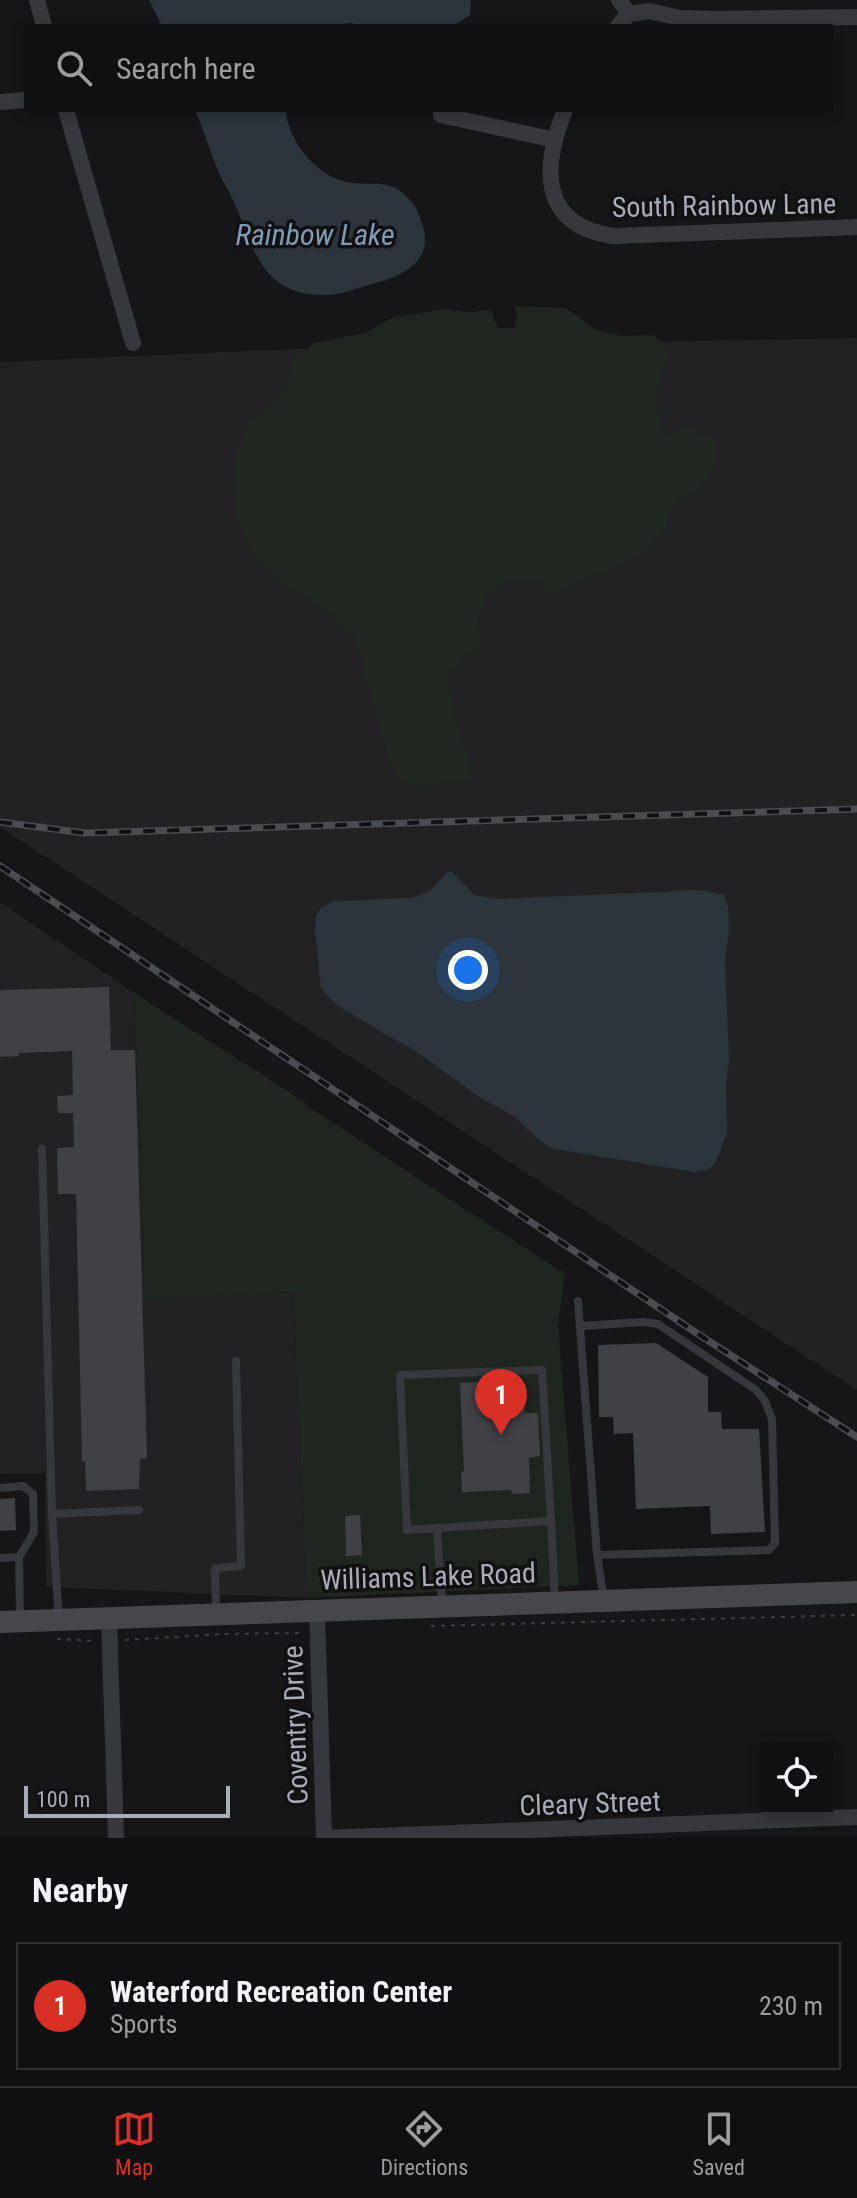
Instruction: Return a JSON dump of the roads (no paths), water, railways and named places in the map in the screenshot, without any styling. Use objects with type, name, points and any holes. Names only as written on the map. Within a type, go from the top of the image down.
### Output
[{"type":"main road","name":"Williams Lake Road","points":[[10,1621],[56,1629],[109,1618],[216,1613],[857,1592]]},
{"type":"street","points":[[37,0],[43,24]]},
{"type":"street","points":[[622,13],[649,11],[680,18],[717,19],[857,17]]},
{"type":"street","points":[[0,102],[24,100]]},
{"type":"street","points":[[67,112],[133,343]]},
{"type":"street","name":"South Rainbow Lane","points":[[564,112],[555,140],[551,186],[557,204],[569,221],[595,233],[613,236],[857,227]]},
{"type":"street","points":[[441,115],[555,140]]},
{"type":"street","name":"Coventry Drive","points":[[317,1610],[324,1838]]},
{"type":"street","points":[[109,1618],[116,1838]]},
{"type":"street","name":"Cleary Street","points":[[324,1838],[857,1817]]},
{"type":"lane","points":[[42,1149],[56,1629]]},
{"type":"lane","points":[[578,1301],[597,1555],[605,1601]]},
{"type":"lane","points":[[581,1326],[658,1324],[756,1390],[765,1401],[772,1419],[775,1543],[769,1550],[597,1555]]},
{"type":"lane","points":[[216,1613],[215,1568],[241,1566],[236,1361]]},
{"type":"lane","points":[[551,1521],[407,1530],[400,1375],[542,1370],[551,1521],[555,1602]]},
{"type":"lane","points":[[0,1488],[23,1486],[33,1494],[34,1532],[19,1557],[10,1621]]},
{"type":"lane","points":[[52,1514],[139,1510]]},
{"type":"lane","points":[[437,1528],[442,1607]]},
{"type":"lane","points":[[0,1558],[19,1557]]},
{"type":"water","points":[[149,0],[471,0],[470,15],[456,24],[161,24]]},
{"type":"water","name":"Rainbow Lake","points":[[196,112],[286,112],[299,146],[327,174],[351,183],[390,186],[411,201],[422,223],[425,238],[423,250],[418,260],[399,275],[340,294],[304,293],[287,288],[263,266],[219,173]]},
{"type":"water","points":[[447,872],[452,872],[474,895],[498,899],[702,890],[724,895],[729,929],[725,963],[729,1058],[727,1132],[716,1162],[709,1169],[694,1172],[551,1148],[514,1116],[481,1098],[418,1053],[338,1006],[321,989],[315,930],[316,916],[321,908],[334,901],[413,898],[431,890]]},
{"type":"railway","points":[[0,822],[84,833],[857,809]]},
{"type":"railway","points":[[0,866],[695,1332],[857,1437]]},
{"type":"place","name":"Waterford Recreation Center","points":[[501,1435]]}]
